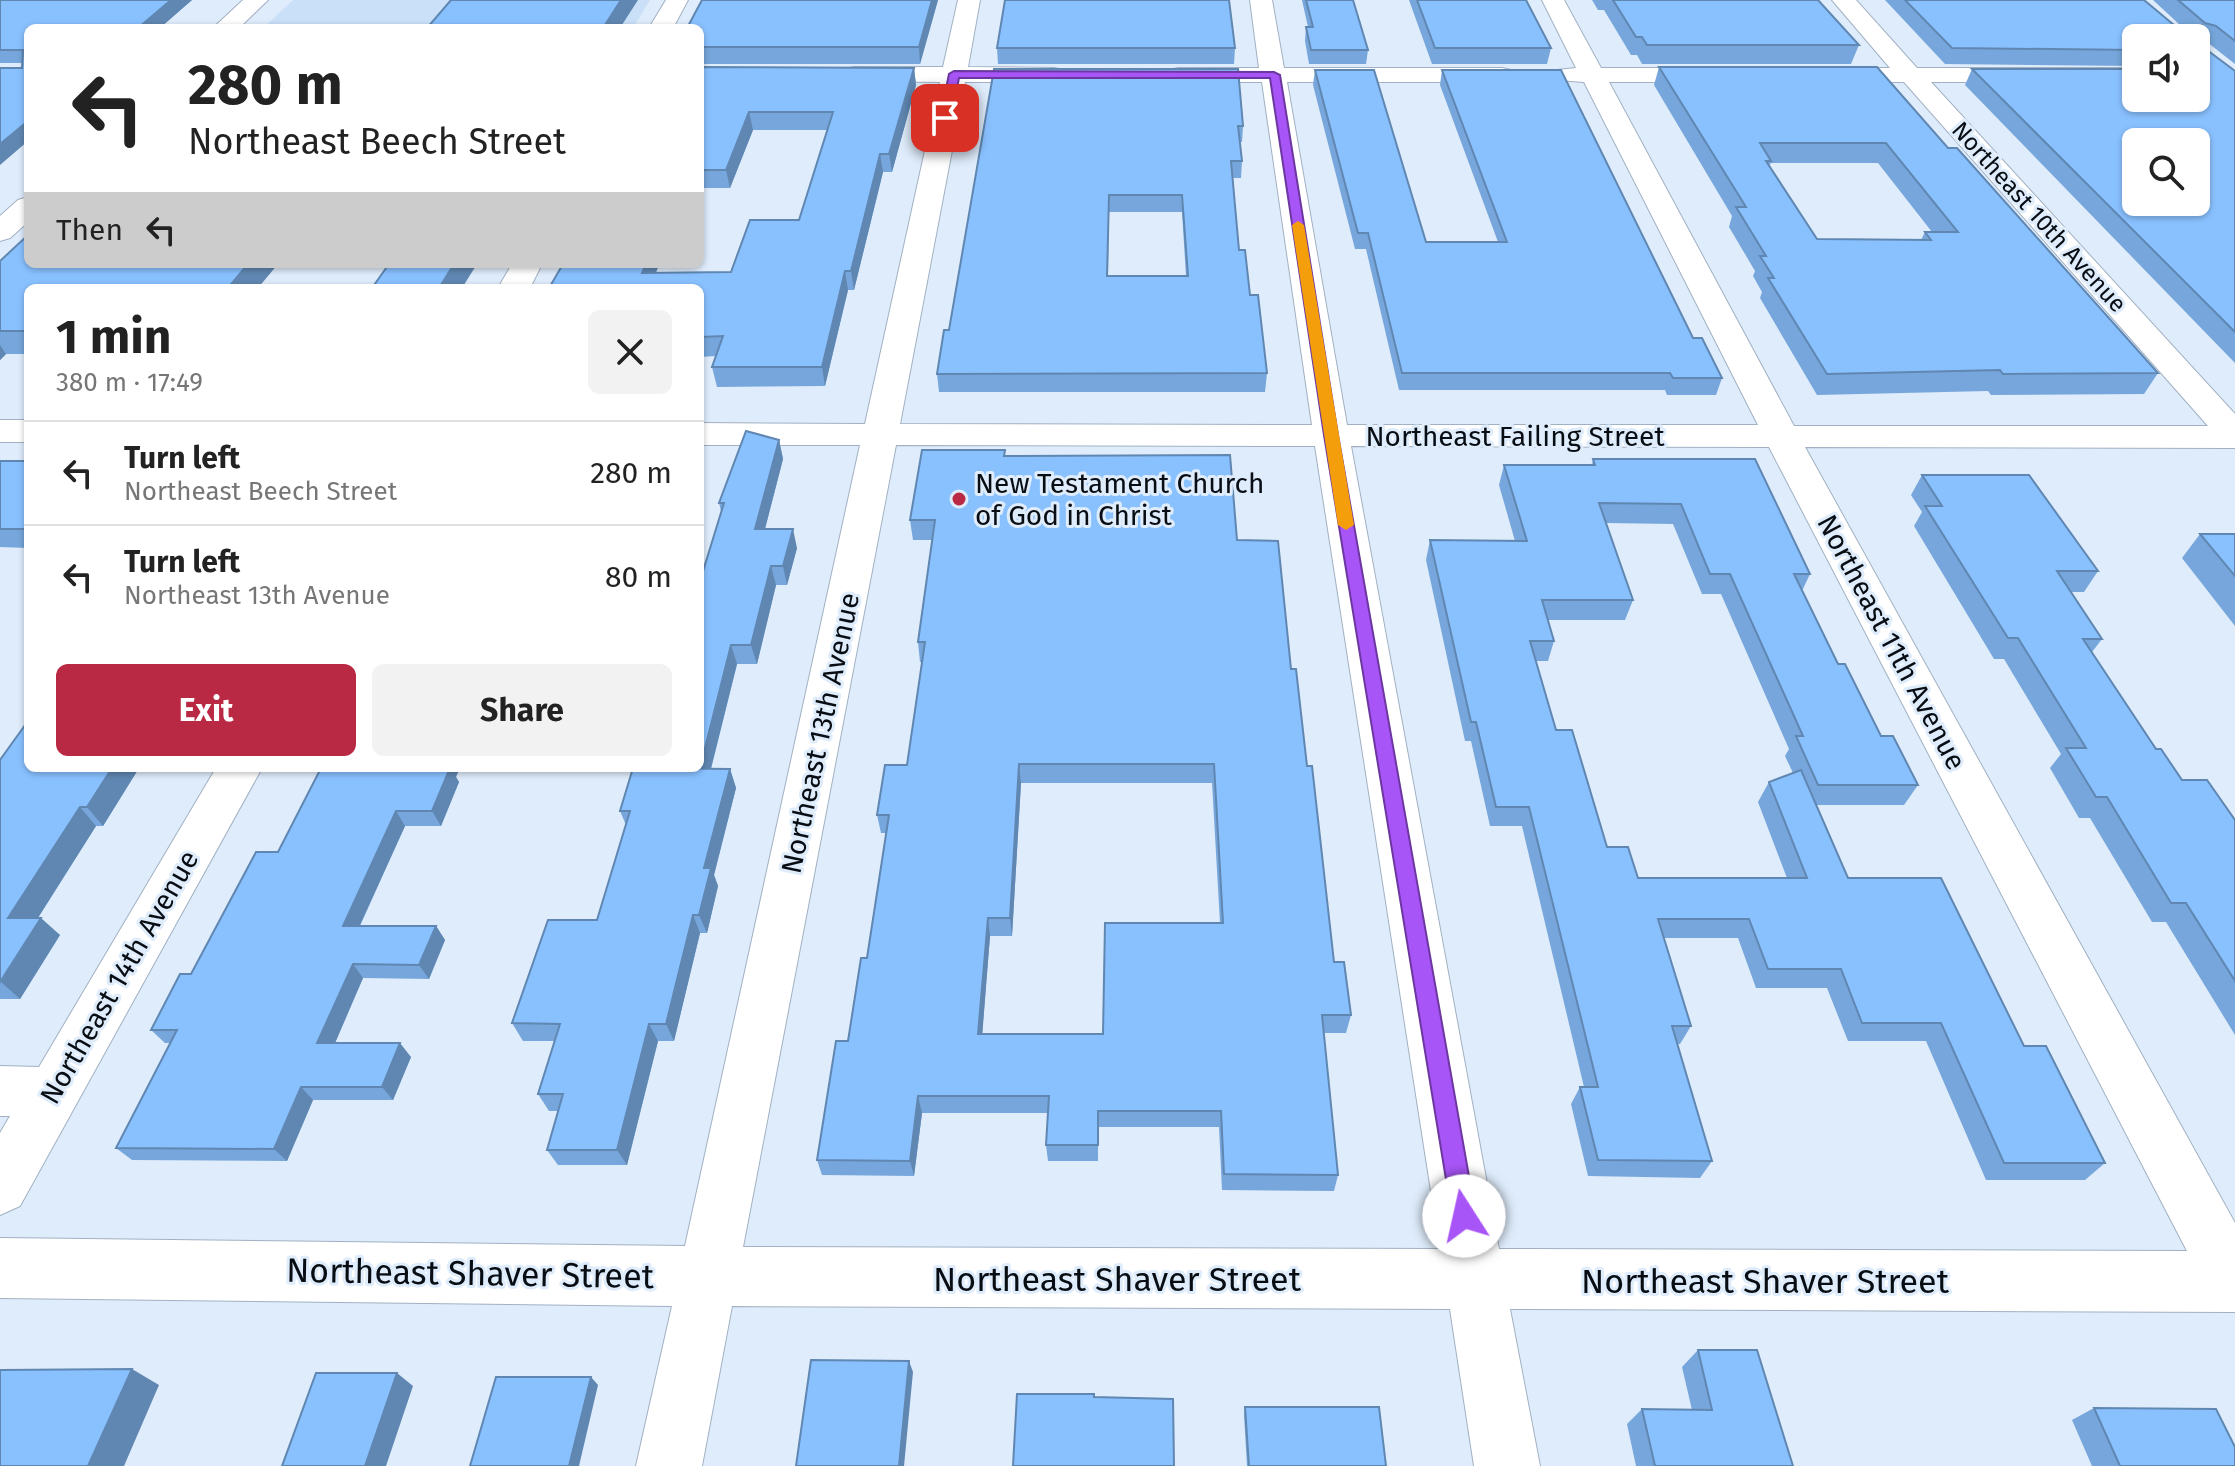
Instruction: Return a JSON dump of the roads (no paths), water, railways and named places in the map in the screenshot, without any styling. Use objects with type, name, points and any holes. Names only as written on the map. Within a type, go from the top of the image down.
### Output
[{"type":"street","points":[[230,24],[257,0]]},
{"type":"street","points":[[663,24],[677,0]]},
{"type":"street","name":"Northeast 13th Avenue","points":[[669,1466],[969,0]]},
{"type":"street","points":[[1261,0],[1331,435],[1507,1466]]},
{"type":"street","name":"Northeast 11th Avenue","points":[[1553,0],[1782,437],[2235,1281]]},
{"type":"street","name":"Northeast 10th Avenue","points":[[1843,0],[2235,436]]},
{"type":"street","points":[[826,74],[1082,75]]},
{"type":"street","points":[[1162,75],[1740,75]]},
{"type":"street","points":[[1802,75],[2122,75]]},
{"type":"street","points":[[0,232],[24,210]]},
{"type":"street","points":[[0,431],[24,431]]},
{"type":"street","name":"Northeast Failing Street","points":[[704,434],[2235,436]]},
{"type":"street","name":"Northeast 14th Avenue","points":[[0,1187],[237,772]]},
{"type":"street","points":[[0,1091],[53,1092]]},
{"type":"street","name":"Northeast Shaver Street","points":[[0,1268],[708,1276],[2235,1281]]},
{"type":"place","name":"New Testament Church of God in Christ","points":[[959,499]]}]
